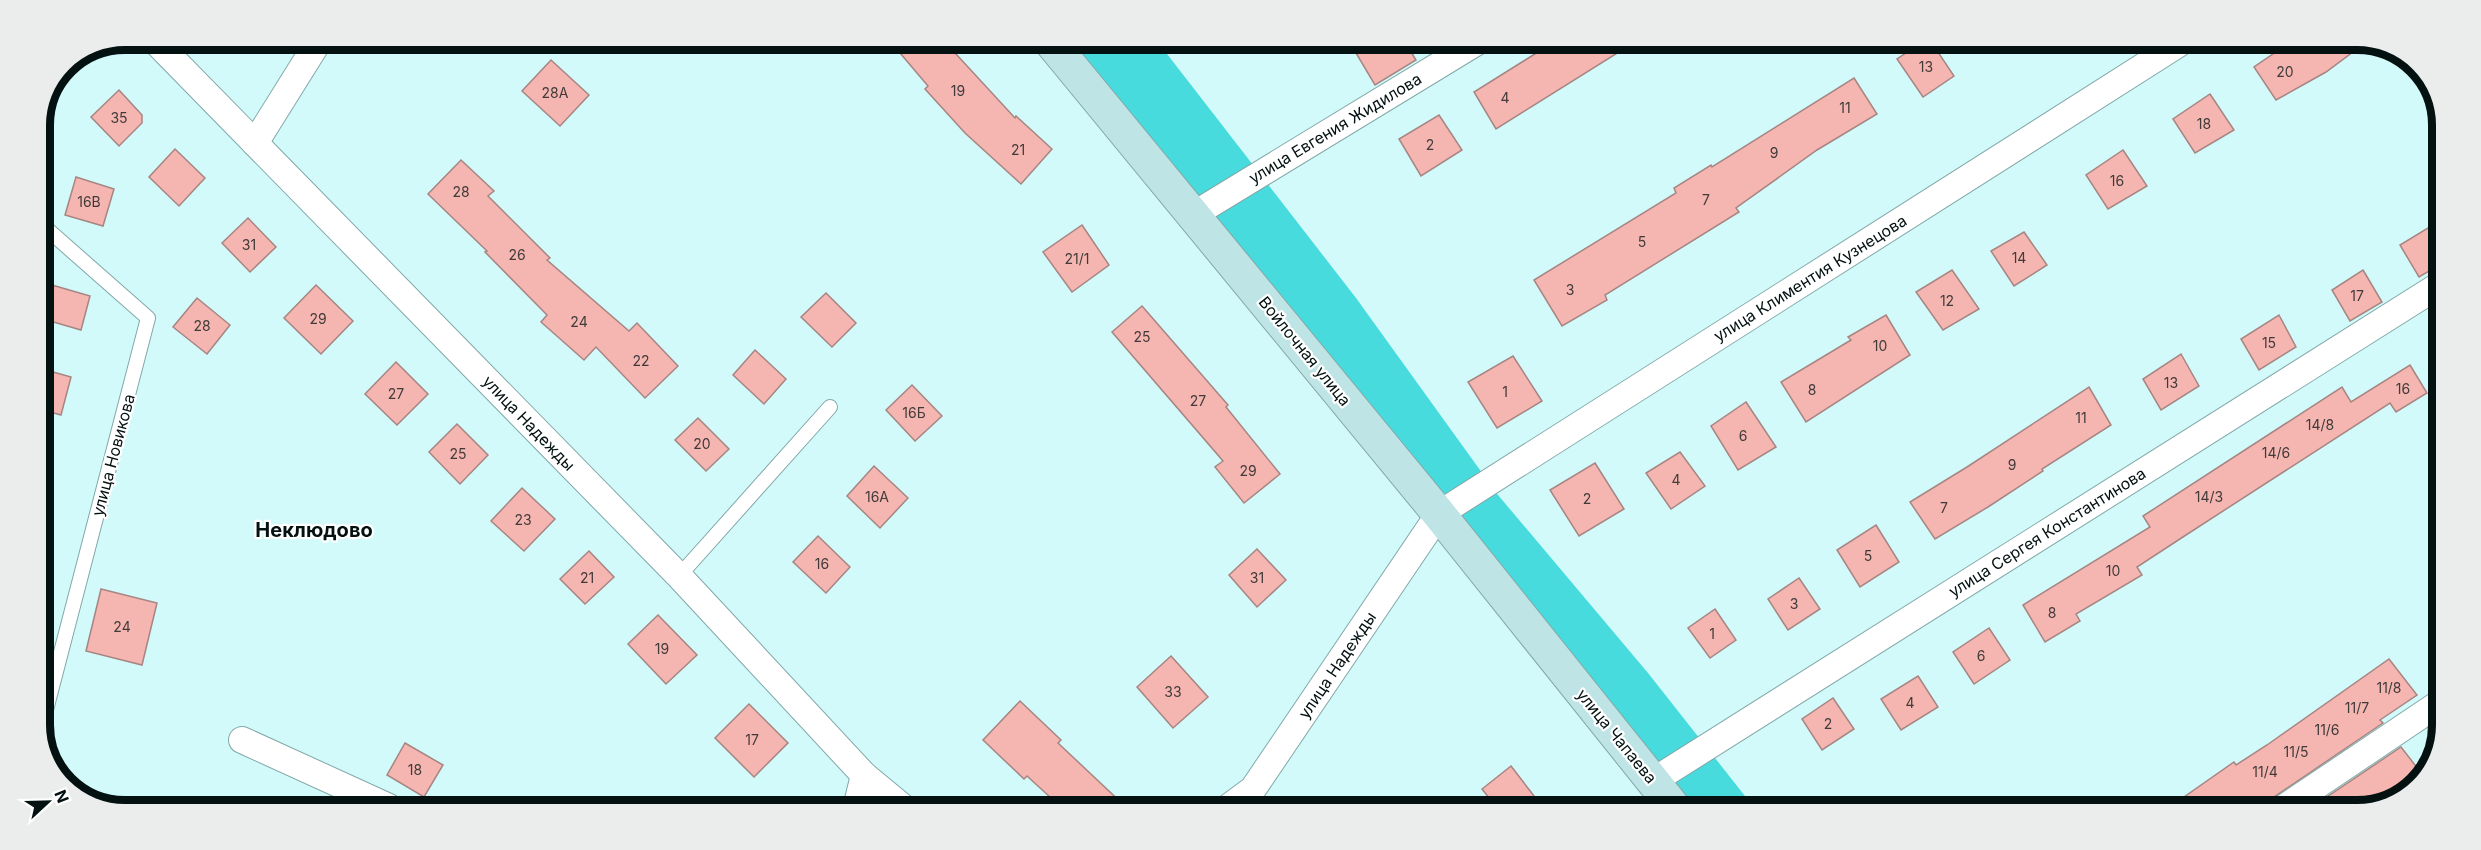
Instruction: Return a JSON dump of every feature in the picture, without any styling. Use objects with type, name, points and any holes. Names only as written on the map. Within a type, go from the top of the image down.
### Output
[{"type":"street","name":"улица Надежды","points":[[164,50],[679,576],[864,774],[895,800]]},
{"type":"street","points":[[255,142],[313,50]]},
{"type":"street","name":"Войлочная улица","points":[[1057,50],[1559,663]]},
{"type":"street","name":"улица Евгения Жидилова","points":[[1193,215],[1464,50]]},
{"type":"street","name":"улица Климентия Кузнецова","points":[[1439,514],[2169,50]]},
{"type":"street","name":"улица Сергея Константинова","points":[[1653,781],[2431,290]]},
{"type":"street","name":"улица Надежды","points":[[1238,800],[1253,789],[1439,514]]},
{"type":"street","name":"улица Чапаева","points":[[1559,663],[1668,800]]},
{"type":"street","points":[[2295,800],[2432,708]]},
{"type":"street","points":[[242,740],[375,800]]},
{"type":"street","points":[[858,800],[864,774]]},
{"type":"lane","name":"улица Новикова","points":[[50,232],[148,318],[50,695]]},
{"type":"lane","points":[[679,576],[830,406]]},
{"type":"shaded area","points":[[1077,50],[1164,50],[1356,298],[1498,495],[1648,673],[1748,800],[1683,800]]},
{"type":"building","points":[[897,50],[952,50],[1015,118],[1016,116],[1052,149],[1021,184],[965,133],[925,89],[928,86]]},
{"type":"building","points":[[1354,50],[1410,50],[1416,60],[1375,85]]},
{"type":"building","points":[[1541,50],[1622,50],[1496,129],[1474,92]]},
{"type":"building","points":[[1910,50],[1937,50],[1954,76],[1923,97],[1897,59]]},
{"type":"building","points":[[2279,50],[2356,50],[2326,72],[2276,100],[2254,67]]},
{"type":"building","points":[[551,60],[589,95],[560,126],[522,91]]},
{"type":"building","points":[[1854,78],[1877,114],[1817,150],[1736,208],[1739,212],[1605,295],[1607,300],[1562,326],[1534,280],[1676,193],[1674,188],[1711,165],[1712,167]]},
{"type":"building","points":[[119,90],[142,115],[142,123],[119,146],[91,117]]},
{"type":"building","points":[[2210,94],[2234,130],[2195,153],[2173,119]]},
{"type":"building","points":[[1439,115],[1462,150],[1421,176],[1399,139]]},
{"type":"building","points":[[175,149],[205,178],[179,206],[149,177]]},
{"type":"building","points":[[2123,150],[2147,186],[2108,209],[2086,175]]},
{"type":"building","points":[[461,160],[494,191],[488,196],[550,258],[547,260],[629,331],[637,323],[678,366],[645,398],[596,347],[584,360],[541,322],[547,315],[485,252],[487,251],[428,194]]},
{"type":"building","points":[[76,177],[114,189],[103,226],[65,215]]},
{"type":"building","points":[[248,218],[276,247],[250,272],[222,243]]},
{"type":"building","points":[[1082,225],[1109,265],[1072,292],[1043,252]]},
{"type":"building","points":[[2431,226],[2431,270],[2419,277],[2400,245]]},
{"type":"building","points":[[2024,232],[2047,265],[2014,286],[1991,251]]},
{"type":"building","points":[[1952,270],[1979,309],[1943,330],[1916,292]]},
{"type":"building","points":[[2363,270],[2382,302],[2350,321],[2332,290]]},
{"type":"building","points":[[52,285],[90,296],[81,330],[50,321]]},
{"type":"building","points":[[316,285],[353,321],[321,354],[284,318]]},
{"type":"building","points":[[826,293],[856,323],[832,347],[801,317]]},
{"type":"building","points":[[197,298],[230,325],[207,354],[173,327]]},
{"type":"building","points":[[1142,306],[1228,405],[1226,407],[1280,474],[1244,503],[1215,467],[1223,461],[1112,332]]},
{"type":"building","points":[[1886,315],[1910,355],[1806,422],[1781,382],[1851,340],[1848,337]]},
{"type":"building","points":[[2279,315],[2296,347],[2259,370],[2241,339]]},
{"type":"building","points":[[755,350],[786,379],[764,404],[733,375]]},
{"type":"building","points":[[2181,354],[2199,386],[2161,410],[2143,379]]},
{"type":"building","points":[[1513,356],[1542,401],[1497,428],[1468,382]]},
{"type":"building","points":[[396,362],[428,394],[397,425],[365,394]]},
{"type":"building","points":[[2410,365],[2427,393],[2396,412],[2390,403],[2186,535],[2137,567],[2142,575],[2076,614],[2080,621],[2045,642],[2023,605],[2150,527],[2143,516],[2342,387],[2351,402]]},
{"type":"building","points":[[50,371],[71,377],[61,415],[50,412]]},
{"type":"building","points":[[912,385],[942,416],[915,441],[886,410]]},
{"type":"building","points":[[2089,387],[2111,425],[1988,507],[1935,539],[1910,502]]},
{"type":"building","points":[[1746,402],[1776,447],[1738,470],[1711,426]]},
{"type":"building","points":[[698,418],[729,449],[706,471],[675,440]]},
{"type":"building","points":[[457,424],[488,455],[460,484],[429,452]]},
{"type":"building","points":[[1680,452],[1705,486],[1671,509],[1646,473]]},
{"type":"building","points":[[1595,463],[1624,509],[1579,536],[1550,490]]},
{"type":"building","points":[[874,466],[908,498],[880,528],[847,496]]},
{"type":"building","points":[[522,488],[555,519],[524,551],[491,521]]},
{"type":"building","points":[[1876,525],[1899,562],[1860,587],[1837,550]]},
{"type":"building","points":[[818,536],[850,567],[826,593],[793,562]]},
{"type":"building","points":[[1257,549],[1286,580],[1257,607],[1229,575]]},
{"type":"building","points":[[589,551],[614,577],[585,604],[560,579]]},
{"type":"building","points":[[1799,578],[1820,609],[1788,630],[1768,599]]},
{"type":"building","points":[[101,589],[157,603],[142,665],[86,651]]},
{"type":"building","points":[[1715,609],[1736,640],[1710,658],[1688,628]]},
{"type":"building","points":[[658,615],[697,655],[666,684],[628,644]]},
{"type":"building","points":[[1989,628],[2010,660],[1974,684],[1953,652]]},
{"type":"building","points":[[1171,656],[1208,697],[1173,728],[1137,687]]},
{"type":"building","points":[[2389,659],[2417,695],[2380,720],[2383,723],[2270,800],[2180,800],[2234,762],[2236,765]]},
{"type":"building","points":[[1918,676],[1938,707],[1901,730],[1881,699]]},
{"type":"building","points":[[1833,698],[1854,729],[1822,750],[1802,719]]},
{"type":"building","points":[[1020,701],[1061,740],[1058,743],[1118,800],[1053,800],[1027,776],[1024,779],[983,740]]},
{"type":"building","points":[[749,704],[788,743],[754,777],[715,738]]},
{"type":"building","points":[[405,743],[443,765],[424,797],[387,775]]},
{"type":"building","points":[[2401,747],[2418,769],[2402,785],[2381,797],[2366,800],[2322,800]]},
{"type":"building","points":[[1511,766],[1537,800],[1491,800],[1482,789]]},
{"type":"district","name":"Неклюдово","points":[[314,530]]}]
